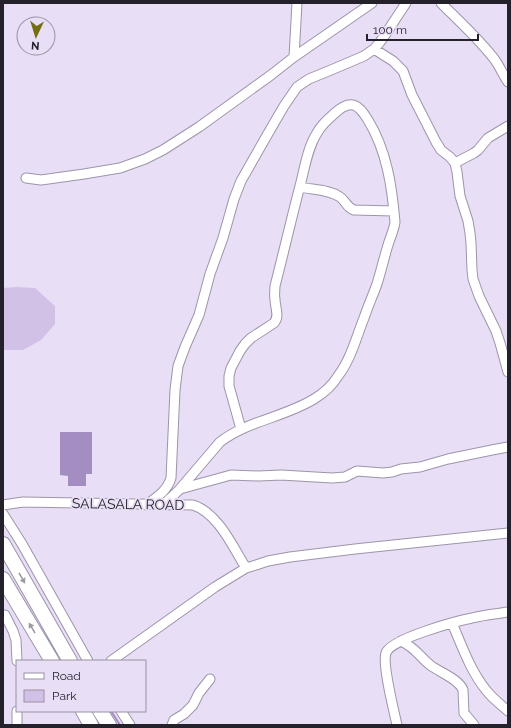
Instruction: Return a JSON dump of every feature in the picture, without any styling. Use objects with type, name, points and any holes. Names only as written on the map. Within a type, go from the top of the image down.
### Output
[{"type":"highway","points":[[3,544],[69,660]]},
{"type":"highway","points":[[3,579],[51,660]]},
{"type":"highway","points":[[83,712],[91,725]]},
{"type":"highway","points":[[101,712],[109,725]]},
{"type":"street","points":[[294,57],[297,3]]},
{"type":"street","points":[[26,178],[41,180],[120,168],[145,159],[163,150],[199,127],[272,75],[294,57],[372,3]]},
{"type":"street","points":[[146,505],[160,495],[170,483],[175,390],[178,366],[184,347],[199,315],[210,274],[224,238],[234,199],[241,181],[284,106],[297,87],[309,79],[364,56],[374,49],[386,35],[406,3]]},
{"type":"street","points":[[441,3],[486,49],[498,64],[508,82]]},
{"type":"street","points":[[374,49],[393,61],[403,71],[412,94],[436,142],[441,150],[455,163],[460,196],[468,221],[470,233],[473,279],[479,296],[496,332],[508,372]]},
{"type":"street","points":[[163,505],[180,489],[220,442],[241,429],[302,406],[324,392],[339,376],[346,364],[377,284],[389,240],[395,228],[389,179],[383,153],[372,127],[358,106],[346,105],[327,120],[316,133],[309,152],[274,293],[277,315],[276,320],[245,344],[231,368],[229,376],[229,386],[241,429]]},
{"type":"street","points":[[455,163],[474,153],[488,138],[508,126]]},
{"type":"street","points":[[300,187],[339,196],[348,207],[354,210],[394,211]]},
{"type":"street","points":[[180,489],[231,475],[281,475],[332,478],[345,477],[357,471],[392,472],[508,447]]},
{"type":"street","name":"SALASALA ROAD","points":[[3,505],[23,502],[146,505],[188,504],[206,511],[217,522],[246,568]]},
{"type":"street","points":[[3,514],[22,544],[87,660]]},
{"type":"street","points":[[112,660],[215,587],[246,568],[268,561],[290,557],[508,533]]},
{"type":"street","points":[[17,660],[13,631],[4,616],[19,607]]},
{"type":"street","points":[[397,725],[387,677],[386,653],[388,648],[427,630],[473,617],[508,612]]},
{"type":"street","points":[[452,623],[466,656],[479,680],[494,699],[508,711]]},
{"type":"street","points":[[401,641],[409,645],[430,665],[448,675],[462,686],[464,713],[474,725]]},
{"type":"street","points":[[172,725],[174,720],[184,714],[192,705],[210,678]]},
{"type":"street","points":[[17,712],[17,725]]},
{"type":"street","points":[[122,712],[130,725]]},
{"type":"green space","points":[[3,288],[35,288],[55,306],[55,324],[41,340],[23,350],[3,350]]},
{"type":"shaded area","points":[[60,432],[92,432],[92,474],[86,474],[86,486],[68,486],[68,476],[60,475]]},
{"type":"waterway","points":[[112,712],[120,725]]}]
